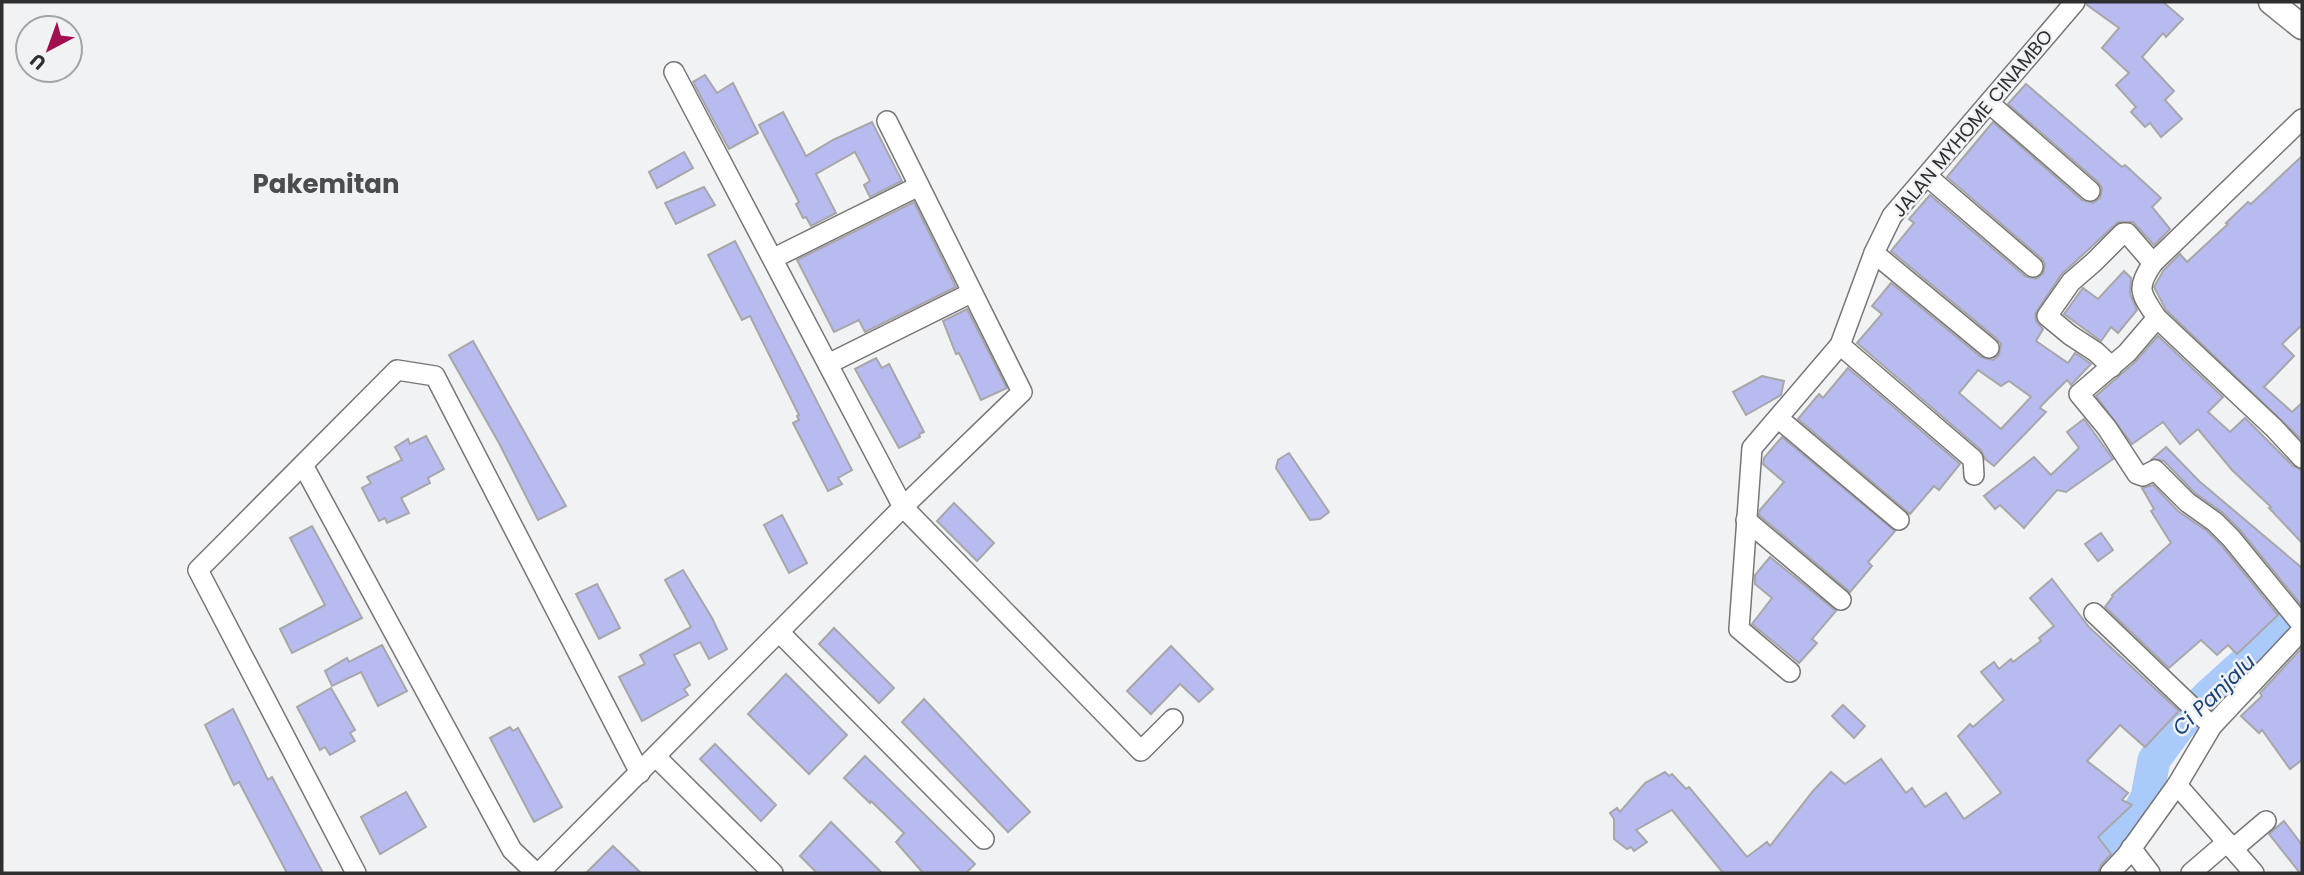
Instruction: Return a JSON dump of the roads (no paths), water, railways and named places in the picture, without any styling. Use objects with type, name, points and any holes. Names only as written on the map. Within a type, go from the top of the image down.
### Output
[{"type":"main road","points":[[2271,2],[2302,27]]},
{"type":"street","name":"JALAN MYHOME CINAMBO","points":[[1790,672],[1739,629],[1752,448],[1840,345],[1874,253],[1892,216],[2075,2]]},
{"type":"street","points":[[674,72],[904,507],[1141,751],[1173,719]]},
{"type":"street","points":[[1989,103],[2090,191]]},
{"type":"street","points":[[2302,119],[2153,264],[2143,278],[2141,287],[2144,299],[2157,318],[2302,457]]},
{"type":"street","points":[[303,465],[512,850],[538,873],[1022,392],[887,121]]},
{"type":"street","points":[[1927,176],[2033,267]]},
{"type":"street","points":[[774,258],[919,186]]},
{"type":"street","points":[[2112,367],[2047,316],[2071,282],[2123,233],[2127,233],[2153,264]]},
{"type":"street","points":[[1874,253],[1989,348]]},
{"type":"street","points":[[828,364],[971,293]]},
{"type":"street","points":[[2110,873],[2129,852],[2177,785],[2207,722],[2298,621],[2215,522],[2187,502],[2155,470],[2143,476],[2137,474],[2107,428],[2079,394],[2127,353],[2157,318]]},
{"type":"street","points":[[1840,345],[1973,459],[1974,475]]},
{"type":"street","points":[[356,873],[198,570],[397,370],[435,376],[640,773]]},
{"type":"street","points":[[1778,418],[1899,520]]},
{"type":"street","points":[[1746,520],[1841,600]]},
{"type":"street","points":[[1743,562],[1766,536]]},
{"type":"street","points":[[2094,613],[2207,722]]},
{"type":"street","points":[[779,632],[984,839]]},
{"type":"street","points":[[656,757],[773,873]]},
{"type":"street","points":[[2177,785],[2254,873]]},
{"type":"street","points":[[2190,873],[2266,821]]},
{"type":"street","points":[[2129,852],[2150,873]]},
{"type":"waterway","name":"Ci Panjalu","points":[[2055,873],[2101,849],[2134,821],[2147,797],[2154,760],[2178,727],[2209,695],[2302,611]]},
{"type":"district","name":"Pakemitan","points":[[326,184]]}]
